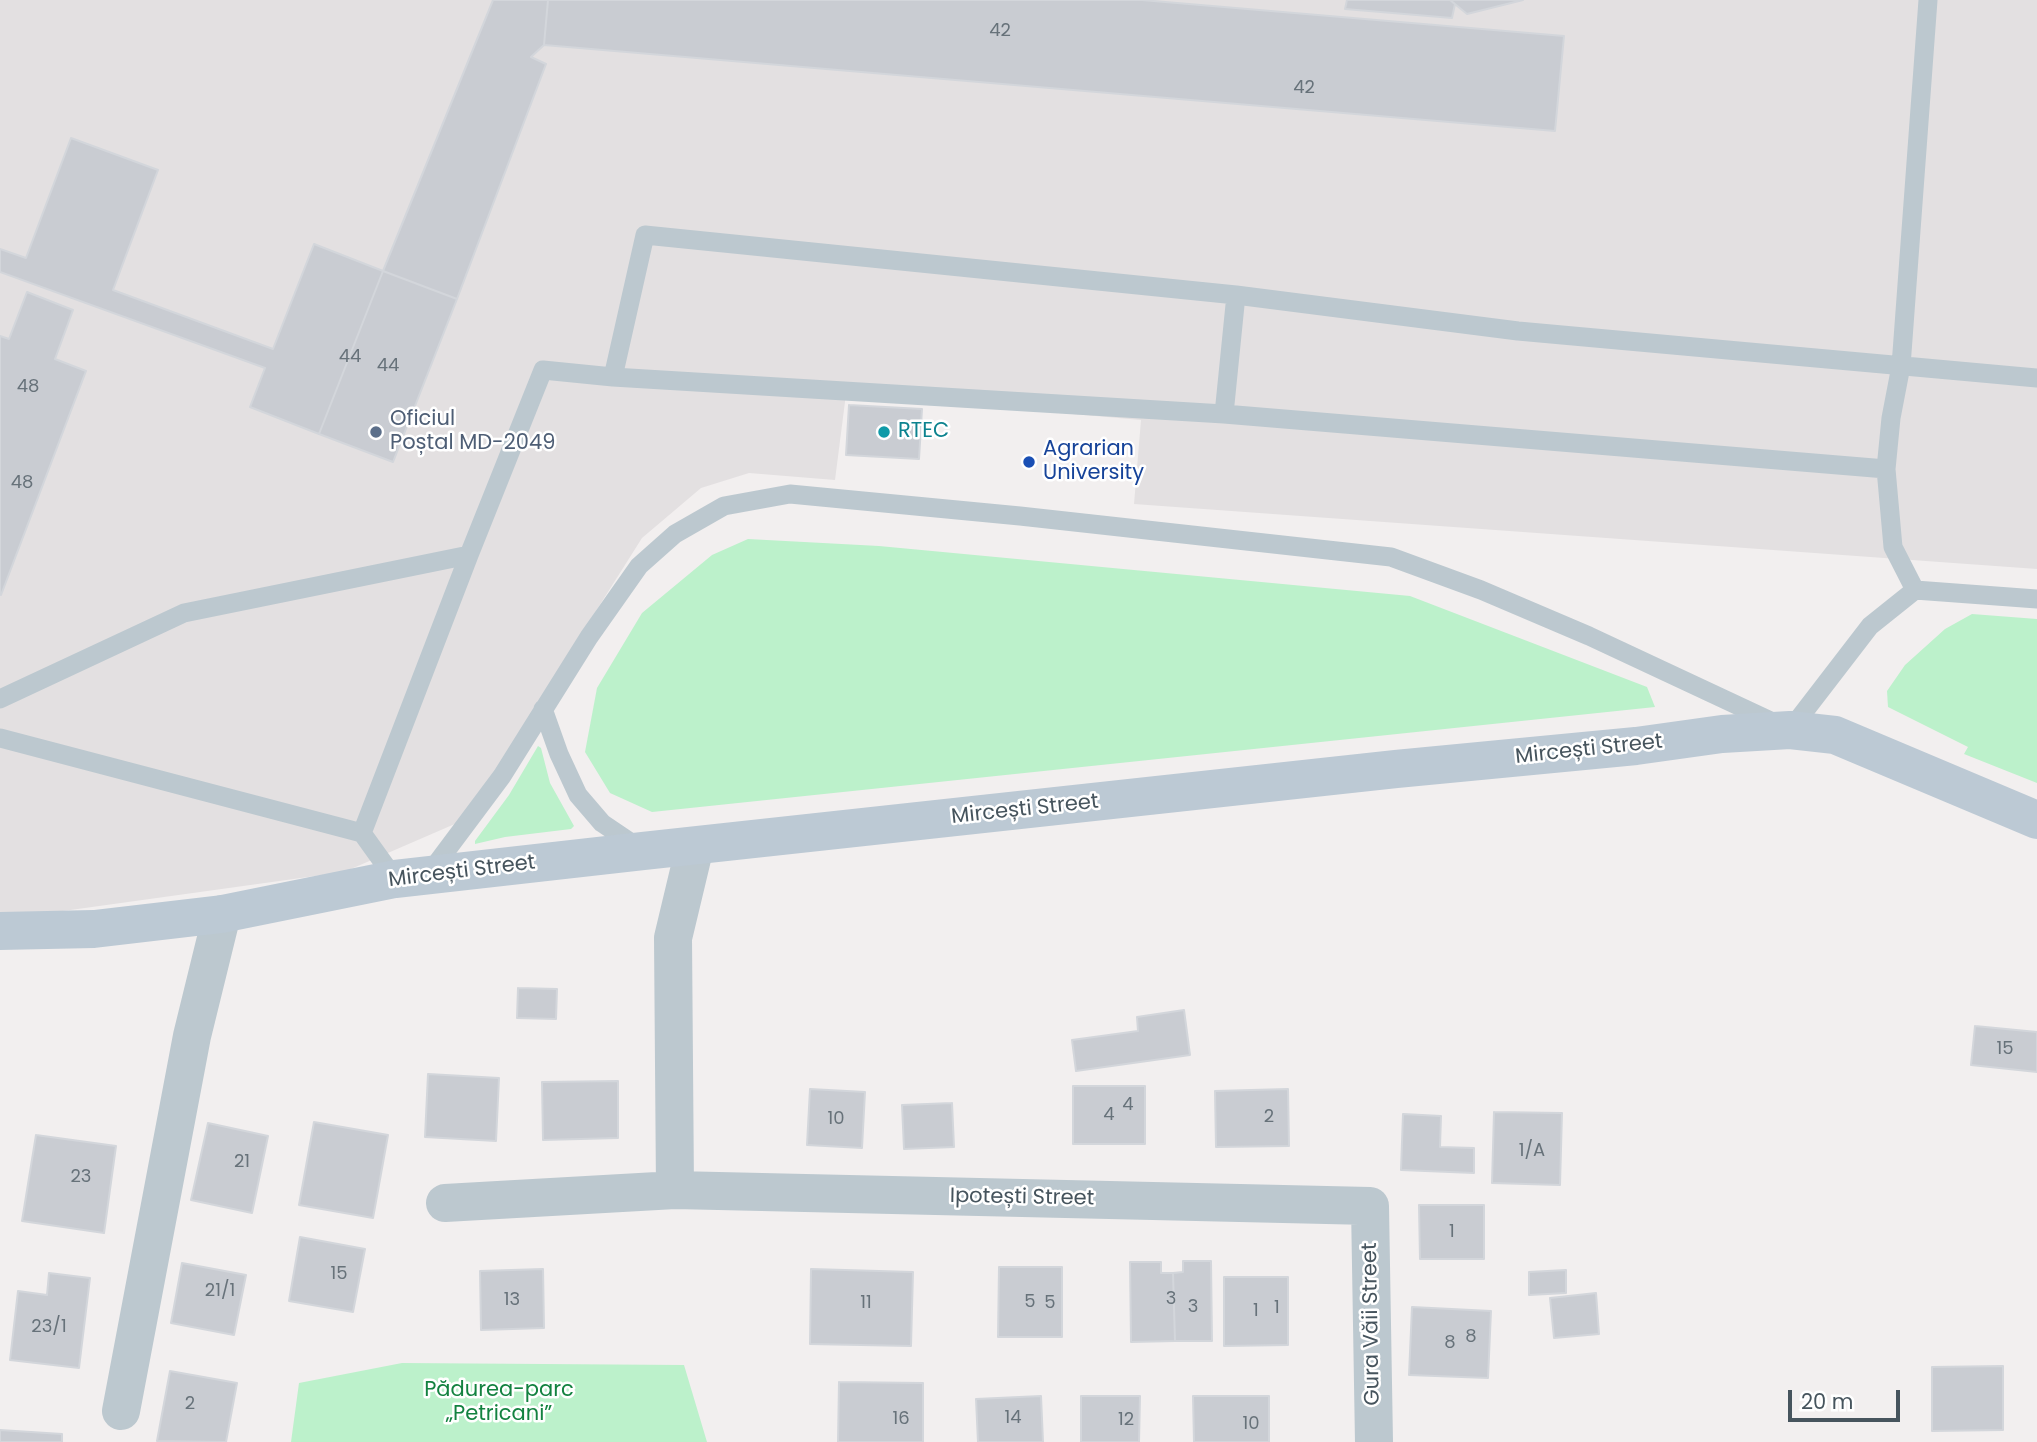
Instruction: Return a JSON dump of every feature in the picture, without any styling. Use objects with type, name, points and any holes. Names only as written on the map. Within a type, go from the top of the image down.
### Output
[{"type":"main road","name":"Mircești Street","points":[[0,931],[94,929],[222,914],[411,878],[1396,769],[1636,746],[1722,734],[1790,730],[1835,735],[2037,820]]},
{"type":"street","points":[[675,1191],[673,938],[695,846]]},
{"type":"street","points":[[121,1411],[192,1036],[222,914]]},
{"type":"street","name":"Ipotești Street","points":[[445,1203],[675,1191],[1370,1206]]},
{"type":"street","name":"Gura Văii Street","points":[[1370,1206],[1374,1442]]},
{"type":"lane","points":[[1915,590],[1893,547],[1886,469],[1891,418],[1901,366],[1928,0]]},
{"type":"lane","points":[[613,377],[645,235],[1236,295],[1518,331],[2037,378]]},
{"type":"lane","points":[[1224,414],[1236,295]]},
{"type":"lane","points":[[362,833],[543,370],[613,377],[1224,414],[1886,469]]},
{"type":"lane","points":[[0,738],[362,833],[411,878],[502,776],[589,637],[639,566],[675,534],[724,506],[790,494],[1391,557],[1481,590],[1553,621],[1790,730],[1870,626],[1915,590],[2037,599]]},
{"type":"lane","points":[[0,699],[184,613],[469,555]]},
{"type":"lane","points":[[543,709],[559,754],[578,795],[603,823],[643,851]]},
{"type":"shaded area","points":[[0,0],[2037,0],[2037,569],[1134,504],[1141,420],[846,394],[835,480],[749,473],[701,488],[642,538],[464,820],[344,872],[56,912],[0,913]]},
{"type":"green space","points":[[748,539],[879,546],[1410,596],[1647,687],[1655,707],[652,812],[610,793],[585,752],[597,688],[642,613],[712,555]]},
{"type":"green space","points":[[1972,614],[2037,619],[2037,783],[1964,754],[1968,747],[1888,707],[1887,691],[1905,665],[1945,629]]},
{"type":"green space","points":[[538,746],[541,748],[550,783],[574,826],[571,829],[505,837],[475,844],[509,795]]},
{"type":"green space","name":"Pădurea-parc „Petricani”","points":[[402,1363],[684,1365],[707,1442],[291,1442],[299,1383]]},
{"type":"building","points":[[493,0],[548,0],[544,45],[531,57],[546,64],[457,299],[383,271]]},
{"type":"building","points":[[548,0],[1142,0],[1564,36],[1555,131],[544,45]]},
{"type":"building","points":[[1347,0],[1450,0],[1455,4],[1452,18],[1345,9]]},
{"type":"building","points":[[1450,0],[1523,0],[1467,14]]},
{"type":"building","points":[[71,138],[158,170],[113,290],[273,349],[314,244],[383,271],[319,434],[250,407],[265,368],[0,272],[0,249],[26,258]]},
{"type":"building","points":[[383,271],[457,299],[393,462],[319,434]]},
{"type":"building","points":[[27,292],[73,310],[55,359],[86,371],[1,595],[0,336],[9,339]]},
{"type":"building","name":"RTEC","points":[[849,405],[922,409],[919,459],[846,455]]},
{"type":"building","points":[[518,988],[557,989],[556,1019],[517,1018]]},
{"type":"building","points":[[1184,1010],[1190,1055],[1076,1071],[1072,1040],[1138,1031],[1137,1017]]},
{"type":"building","points":[[1975,1026],[2037,1032],[2037,1072],[1971,1065]]},
{"type":"building","points":[[428,1074],[499,1078],[496,1141],[425,1137]]},
{"type":"building","points":[[618,1081],[618,1138],[543,1140],[542,1082]]},
{"type":"building","points":[[1073,1086],[1145,1086],[1145,1144],[1073,1144]]},
{"type":"building","points":[[810,1089],[865,1092],[862,1148],[807,1145]]},
{"type":"building","points":[[1288,1089],[1289,1146],[1216,1147],[1215,1091]]},
{"type":"building","points":[[952,1103],[954,1147],[904,1149],[902,1105]]},
{"type":"building","points":[[1494,1112],[1562,1113],[1560,1185],[1492,1183]]},
{"type":"building","points":[[1403,1114],[1441,1116],[1440,1147],[1474,1148],[1474,1173],[1401,1170]]},
{"type":"building","points":[[314,1122],[388,1135],[373,1218],[299,1205]]},
{"type":"building","points":[[208,1123],[268,1136],[252,1213],[191,1200]]},
{"type":"building","points":[[36,1135],[116,1146],[104,1233],[22,1221]]},
{"type":"building","points":[[1419,1205],[1484,1205],[1484,1259],[1420,1259]]},
{"type":"building","points":[[300,1237],[365,1249],[353,1312],[289,1301]]},
{"type":"building","points":[[1183,1261],[1211,1261],[1212,1341],[1175,1341],[1173,1273],[1183,1272]]},
{"type":"building","points":[[1130,1262],[1161,1262],[1161,1273],[1173,1273],[1175,1341],[1131,1342]]},
{"type":"building","points":[[182,1263],[246,1275],[234,1335],[171,1323]]},
{"type":"building","points":[[999,1267],[1062,1267],[1062,1337],[998,1337]]},
{"type":"building","points":[[543,1269],[544,1328],[481,1330],[480,1271]]},
{"type":"building","points":[[811,1269],[913,1272],[911,1346],[810,1344]]},
{"type":"building","points":[[1566,1270],[1566,1293],[1529,1295],[1529,1272]]},
{"type":"building","points":[[49,1273],[90,1278],[79,1368],[10,1360],[18,1291],[47,1295]]},
{"type":"building","points":[[1224,1277],[1288,1277],[1288,1345],[1224,1346]]},
{"type":"building","points":[[1596,1293],[1599,1334],[1554,1338],[1550,1298]]},
{"type":"building","points":[[1412,1307],[1491,1311],[1488,1378],[1409,1375]]},
{"type":"building","points":[[2003,1366],[2003,1430],[1932,1431],[1932,1367]]},
{"type":"building","points":[[170,1371],[237,1383],[226,1442],[157,1441]]},
{"type":"building","points":[[839,1382],[923,1383],[923,1442],[838,1442]]},
{"type":"building","points":[[1041,1396],[1043,1442],[978,1442],[976,1399]]},
{"type":"building","points":[[1081,1396],[1140,1396],[1139,1442],[1081,1442]]},
{"type":"building","points":[[1193,1396],[1269,1396],[1269,1442],[1194,1442]]},
{"type":"building","points":[[0,1430],[62,1434],[62,1442],[0,1442]]},
{"type":"place","name":"Oficiul Poștal MD-2049","points":[[376,432]]},
{"type":"place","name":"RTEC","points":[[884,432]]},
{"type":"place","name":"Agrarian University","points":[[1029,462]]}]
